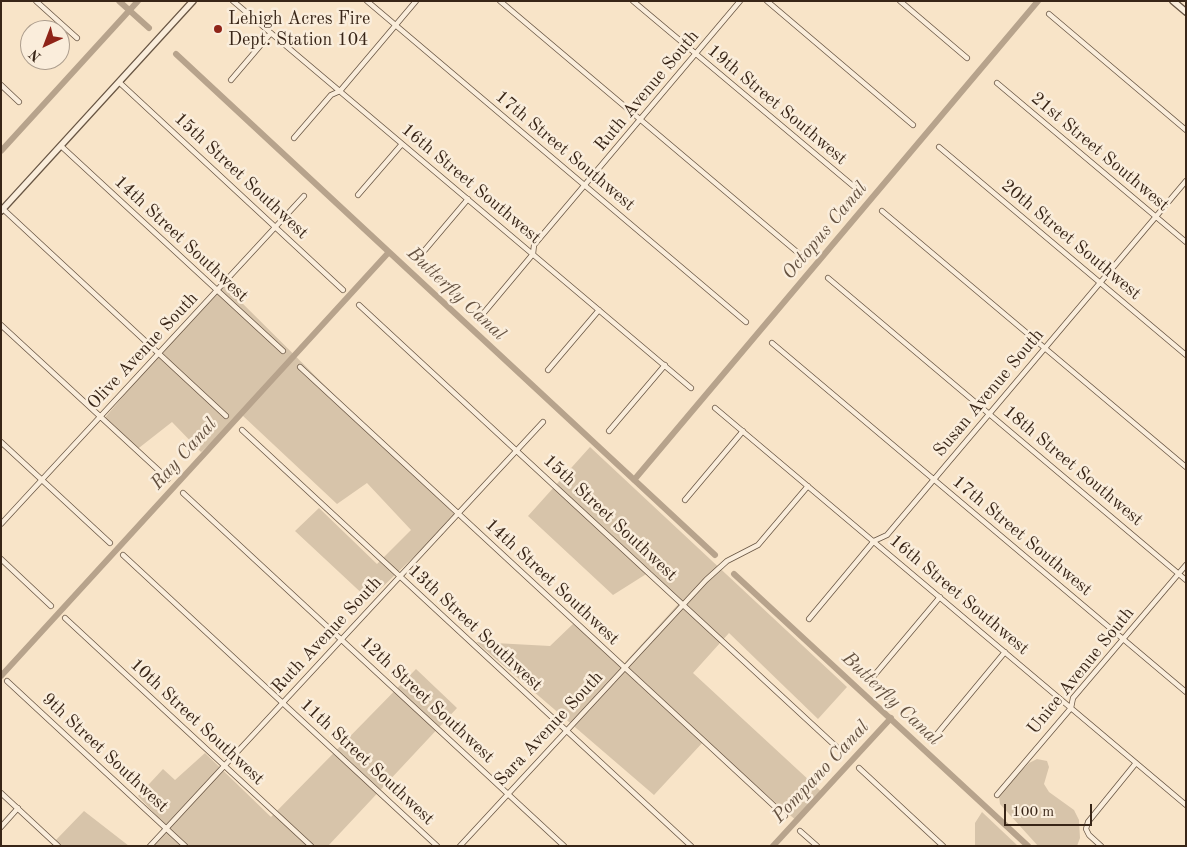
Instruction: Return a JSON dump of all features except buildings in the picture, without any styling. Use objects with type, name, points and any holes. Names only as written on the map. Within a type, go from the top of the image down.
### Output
[{"type":"street","points":[[36,1],[77,38]]},
{"type":"street","points":[[193,1],[2,210],[226,416]]},
{"type":"street","name":"16th Street Southwest","points":[[233,1],[691,388]]},
{"type":"street","name":"17th Street Southwest","points":[[367,1],[746,322]]},
{"type":"street","points":[[294,138],[331,95],[340,91],[416,1]]},
{"type":"street","points":[[500,1],[803,257]]},
{"type":"street","name":"19th Street Southwest","points":[[634,1],[858,190]]},
{"type":"street","name":"Ruth Avenue South","points":[[482,315],[533,254],[534,245],[740,1]]},
{"type":"street","points":[[767,1],[913,125]]},
{"type":"street","points":[[900,1],[967,58]]},
{"type":"street","points":[[1177,2],[1186,12]]},
{"type":"street","points":[[1049,14],[1186,130]]},
{"type":"street","points":[[231,80],[271,33]]},
{"type":"street","name":"15th Street Southwest","points":[[120,83],[343,290]]},
{"type":"street","name":"21st Street Southwest","points":[[997,83],[1186,242]]},
{"type":"street","points":[[1,85],[19,102]]},
{"type":"street","points":[[358,196],[402,144]]},
{"type":"street","name":"14th Street Southwest","points":[[61,146],[283,352]]},
{"type":"street","name":"20th Street Southwest","points":[[939,147],[1186,355]]},
{"type":"street","name":"Susan Avenue South","points":[[809,619],[874,541],[887,535],[1186,181]]},
{"type":"street","name":"Olive Avenue South","points":[[1,524],[304,196]]},
{"type":"street","points":[[419,257],[468,199]]},
{"type":"street","points":[[882,211],[1186,467]]},
{"type":"street","name":"18th Street Southwest","points":[[828,278],[1186,580]]},
{"type":"street","name":"15th Street Southwest","points":[[359,305],[842,752]]},
{"type":"street","points":[[548,370],[599,310]]},
{"type":"street","points":[[1,324],[168,479]]},
{"type":"street","name":"17th Street Southwest","points":[[772,343],[1186,692]]},
{"type":"street","points":[[609,431],[665,365]]},
{"type":"street","name":"14th Street Southwest","points":[[300,367],[785,816]]},
{"type":"street","name":"16th Street Southwest","points":[[715,408],[1186,805]]},
{"type":"street","name":"Ruth Avenue South","points":[[150,846],[543,422]]},
{"type":"street","name":"13th Street Southwest","points":[[242,430],[691,846]]},
{"type":"street","points":[[685,500],[743,431]]},
{"type":"street","points":[[1,442],[110,543]]},
{"type":"street","name":"Sara Avenue South","points":[[460,846],[721,565],[758,545],[808,486]]},
{"type":"street","name":"12th Street Southwest","points":[[183,493],[564,846]]},
{"type":"street","name":"11th Street Southwest","points":[[123,555],[437,846]]},
{"type":"street","points":[[1,559],[51,606]]},
{"type":"street","name":"Unice Avenue South","points":[[998,795],[1071,708],[1073,698],[1186,565]]},
{"type":"street","points":[[872,678],[940,597]]},
{"type":"street","name":"10th Street Southwest","points":[[65,618],[311,846]]},
{"type":"street","points":[[937,734],[1005,652]]},
{"type":"street","name":"9th Street Southwest","points":[[7,681],[184,846]]},
{"type":"street","points":[[1101,846],[1087,831],[1088,822],[1136,763]]},
{"type":"street","points":[[859,768],[943,846]]},
{"type":"street","points":[[1,793],[58,846]]},
{"type":"street","points":[[1,827],[18,808]]},
{"type":"street","points":[[800,831],[817,846]]},
{"type":"shaded area","points":[[221,282],[456,516],[369,600],[295,531],[319,508],[377,564],[411,530],[367,483],[337,504],[242,415],[201,452],[172,422],[135,451],[102,421]]},
{"type":"shaded area","points":[[590,447],[847,687],[818,719],[729,633],[693,673],[824,794],[798,822],[704,741],[654,795],[476,642],[550,646],[574,623],[621,667],[681,601],[651,571],[613,595],[528,516]]},
{"type":"shaded area","points":[[416,669],[457,708],[328,846],[311,846],[308,843],[305,846],[148,846],[167,827],[138,796],[163,769],[175,780],[205,753],[271,817]]},
{"type":"shaded area","points":[[1037,759],[1047,761],[1049,767],[1044,784],[1049,792],[1074,810],[1079,820],[1080,838],[1077,846],[1038,846],[1000,804],[999,796],[1003,789],[1029,763]]},
{"type":"shaded area","points":[[84,811],[129,846],[60,846],[55,841]]},
{"type":"shaded area","points":[[982,812],[1018,846],[975,846],[975,823]]},
{"type":"waterway","name":"Butterfly Canal","points":[[119,1],[149,28]]},
{"type":"waterway","points":[[1,151],[138,1]]},
{"type":"waterway","name":"Octopus Canal","points":[[634,480],[1038,1]]},
{"type":"waterway","name":"Butterfly Canal","points":[[176,54],[715,555]]},
{"type":"waterway","name":"Ray Canal","points":[[1,676],[389,252]]},
{"type":"waterway","name":"Butterfly Canal","points":[[734,574],[1028,846]]},
{"type":"waterway","name":"Pompano Canal","points":[[773,846],[891,718]]},
{"type":"place","name":"Lehigh Acres Fire Dept. Station 104","points":[[218,29]]}]
